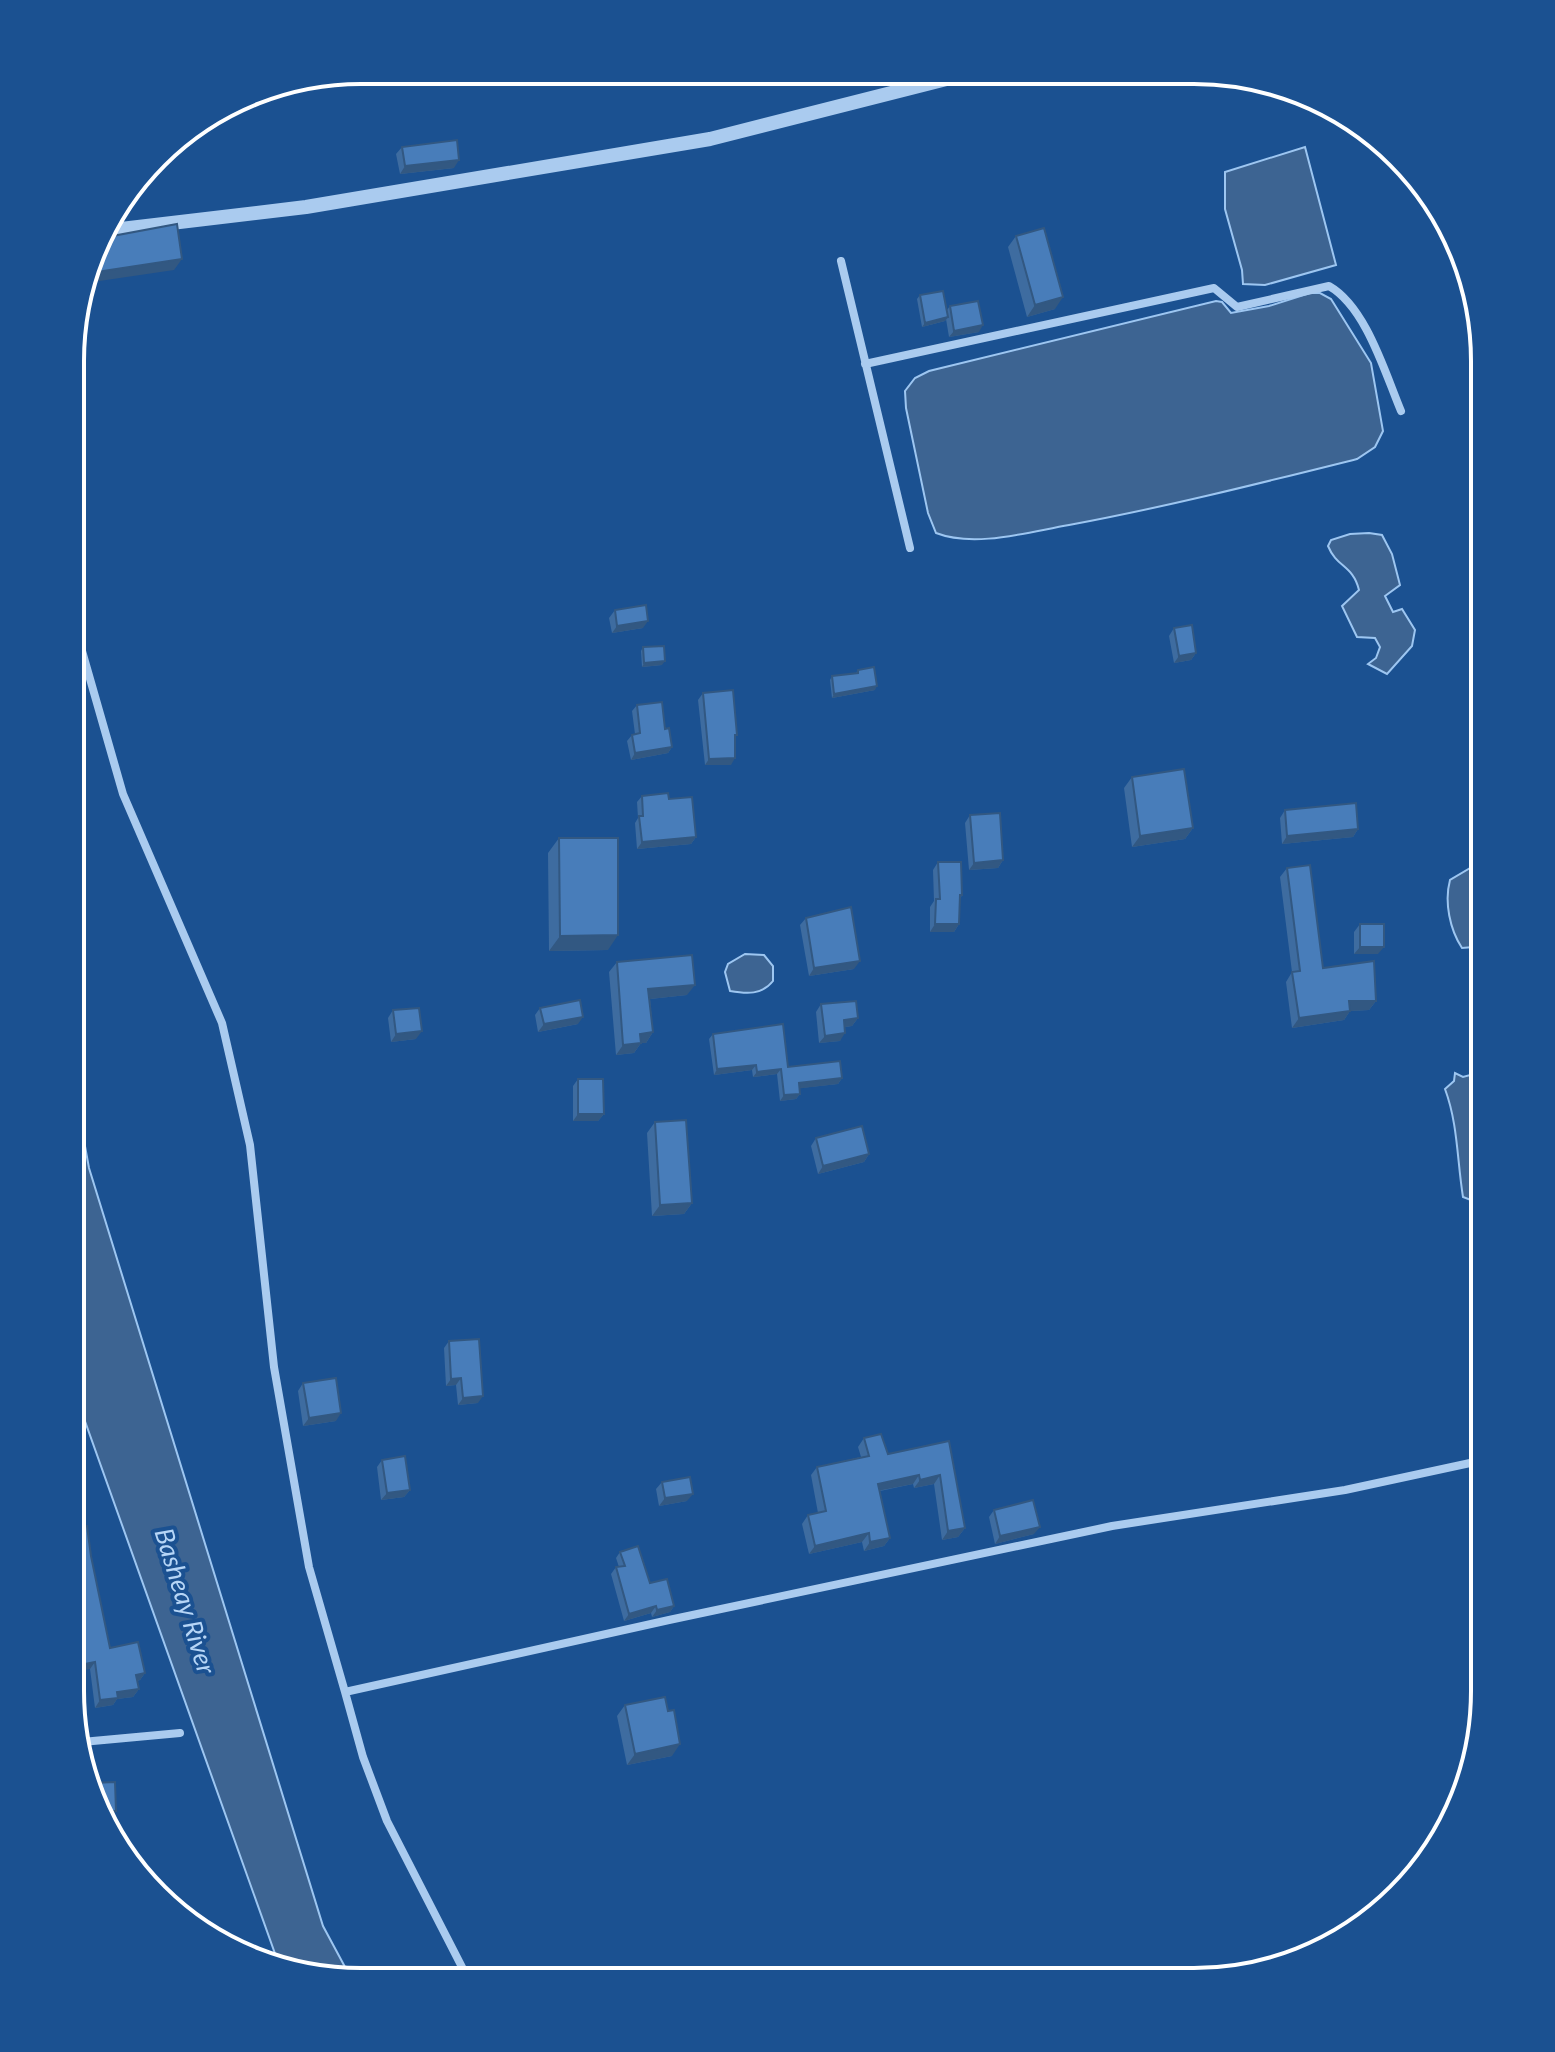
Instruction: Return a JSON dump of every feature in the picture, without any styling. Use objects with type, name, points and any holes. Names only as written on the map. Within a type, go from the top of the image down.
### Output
[{"type":"street","points":[[118,229],[306,207],[710,139],[927,84]]},
{"type":"street","points":[[841,261],[910,548]]},
{"type":"street","points":[[865,364],[1214,288],[1237,307],[1329,286],[1341,293],[1362,321],[1401,411]]},
{"type":"street","points":[[84,658],[123,794],[222,1023],[250,1145],[274,1367],[309,1567],[363,1757],[387,1821],[462,1968]]},
{"type":"street","points":[[345,1692],[1112,1526],[1345,1490],[1470,1463]]},
{"type":"street","points":[[88,1741],[180,1733]]},
{"type":"water","points":[[1305,147],[1336,265],[1265,285],[1243,284],[1225,209],[1225,172]]},
{"type":"water","points":[[1310,293],[1320,293],[1331,299],[1371,363],[1383,431],[1375,447],[1357,459],[1177,503],[1019,535],[967,539],[936,533],[928,513],[906,408],[905,391],[915,378],[929,371],[1216,301],[1222,302],[1231,313],[1269,306]]},
{"type":"water","points":[[1350,534],[1382,535],[1392,554],[1400,585],[1385,596],[1393,612],[1402,609],[1415,630],[1412,646],[1387,674],[1368,664],[1376,658],[1380,647],[1375,638],[1357,637],[1342,606],[1359,590],[1353,576],[1328,546],[1331,540]]},
{"type":"water","points":[[1471,868],[1471,947],[1462,948],[1454,933],[1449,916],[1450,880]]},
{"type":"water","points":[[745,954],[764,955],[773,966],[773,981],[764,989],[754,992],[730,991],[725,972],[728,964]]},
{"type":"water","points":[[1455,1073],[1463,1077],[1470,1075],[1470,1200],[1463,1197],[1455,1129],[1445,1089],[1454,1081]]},
{"type":"water","name":"Basheay River","points":[[84,1141],[89,1168],[323,1926],[345,1967],[325,1966],[275,1954],[84,1418]]},
{"type":"building","points":[[457,140],[459,160],[405,166],[402,147]]},
{"type":"building","points":[[177,224],[182,259],[99,272],[115,236]]},
{"type":"building","points":[[1044,228],[1063,297],[1035,305],[1016,236]]},
{"type":"building","points":[[943,291],[948,317],[925,323],[920,295]]},
{"type":"building","points":[[978,301],[983,325],[954,331],[950,306]]},
{"type":"building","points":[[646,605],[648,621],[617,626],[615,610]]},
{"type":"building","points":[[1192,625],[1196,653],[1179,656],[1174,628]]},
{"type":"building","points":[[664,646],[665,661],[644,663],[643,647]]},
{"type":"building","points":[[874,667],[877,686],[834,694],[832,676],[858,673],[858,670]]},
{"type":"building","points":[[733,690],[737,735],[735,758],[709,759],[703,693]]},
{"type":"building","points":[[662,702],[665,729],[669,728],[672,747],[635,753],[632,735],[640,733],[637,705]]},
{"type":"building","points":[[1184,769],[1193,828],[1140,836],[1132,777]]},
{"type":"building","points":[[668,793],[669,799],[692,797],[696,837],[642,842],[639,816],[643,816],[642,796]]},
{"type":"building","points":[[1356,803],[1358,829],[1287,836],[1285,810]]},
{"type":"building","points":[[1000,813],[1003,860],[974,863],[970,815]]},
{"type":"building","points":[[559,838],[618,838],[618,935],[560,936]]},
{"type":"building","points":[[938,862],[961,862],[959,924],[935,924],[936,899],[940,899]]},
{"type":"building","points":[[1310,865],[1323,968],[1374,961],[1376,1001],[1349,1001],[1350,1011],[1299,1018],[1292,972],[1300,971],[1287,868]]},
{"type":"building","points":[[851,907],[860,961],[814,968],[806,918]]},
{"type":"building","points":[[1360,924],[1384,924],[1384,947],[1360,947]]},
{"type":"building","points":[[692,955],[695,985],[648,989],[653,1032],[640,1034],[641,1043],[623,1045],[617,962]]},
{"type":"building","points":[[580,1000],[583,1017],[544,1024],[540,1008]]},
{"type":"building","points":[[856,1001],[858,1018],[844,1020],[845,1033],[825,1036],[821,1004]]},
{"type":"building","points":[[419,1008],[422,1031],[396,1034],[393,1010]]},
{"type":"building","points":[[783,1024],[788,1067],[840,1061],[842,1078],[799,1083],[800,1094],[784,1095],[781,1069],[757,1072],[756,1065],[717,1069],[713,1034]]},
{"type":"building","points":[[578,1079],[603,1079],[604,1114],[578,1114]]},
{"type":"building","points":[[686,1120],[692,1203],[660,1205],[655,1122]]},
{"type":"building","points":[[862,1126],[869,1154],[823,1166],[816,1138]]},
{"type":"building","points":[[479,1339],[483,1396],[463,1398],[461,1378],[451,1379],[449,1341]]},
{"type":"building","points":[[336,1378],[341,1413],[309,1418],[303,1383]]},
{"type":"building","points":[[881,1434],[888,1454],[949,1441],[965,1528],[948,1531],[940,1475],[920,1480],[919,1475],[878,1484],[890,1538],[870,1542],[869,1533],[815,1546],[808,1515],[826,1511],[817,1467],[869,1456],[864,1438]]},
{"type":"building","points":[[405,1456],[410,1490],[387,1493],[382,1460]]},
{"type":"building","points":[[690,1477],[693,1494],[665,1498],[662,1482]]},
{"type":"building","points":[[1033,1500],[1040,1527],[1000,1536],[994,1510]]},
{"type":"building","points":[[84,1526],[87,1526],[110,1648],[138,1642],[145,1673],[136,1675],[139,1689],[117,1692],[118,1698],[100,1700],[95,1662],[84,1664]]},
{"type":"building","points":[[638,1546],[650,1583],[667,1579],[674,1606],[657,1610],[656,1606],[629,1614],[616,1567],[625,1566],[620,1552]]},
{"type":"building","points":[[665,1697],[668,1711],[674,1710],[680,1744],[635,1754],[625,1705]]},
{"type":"building","points":[[115,1782],[116,1811],[112,1811],[100,1783]]}]
